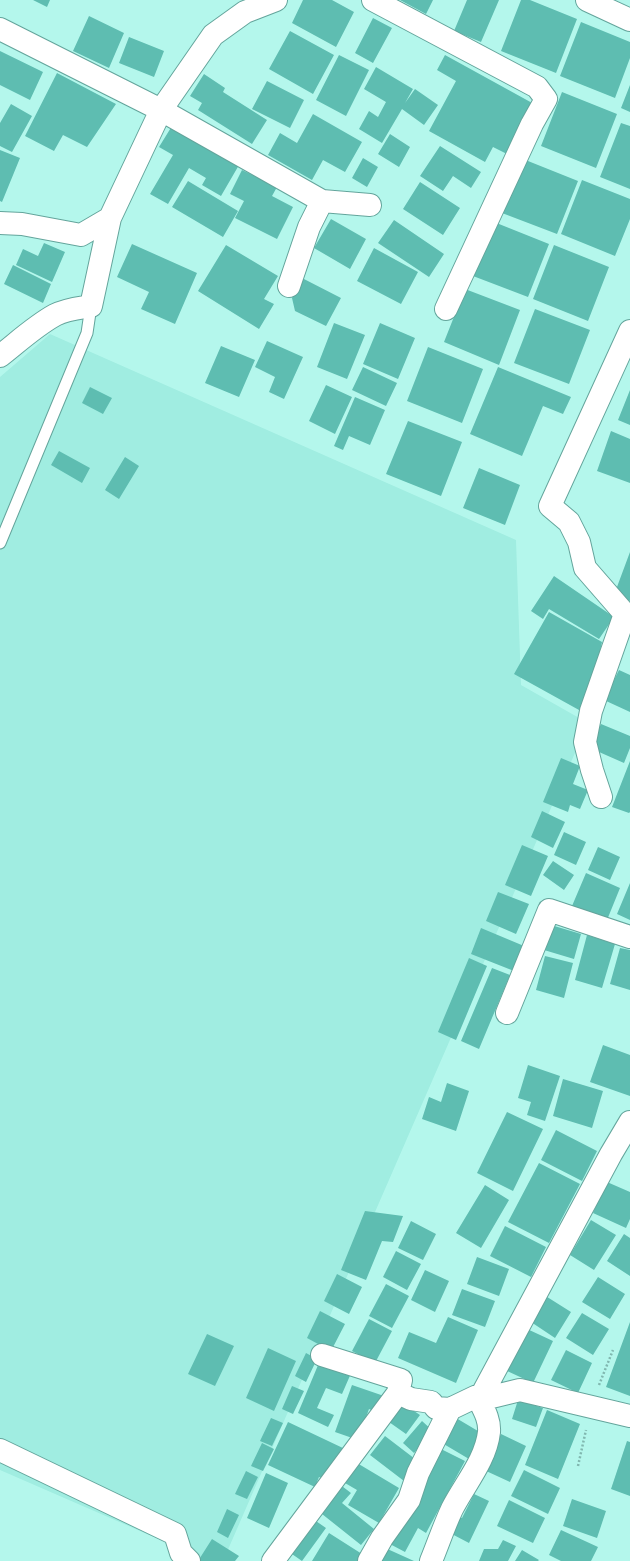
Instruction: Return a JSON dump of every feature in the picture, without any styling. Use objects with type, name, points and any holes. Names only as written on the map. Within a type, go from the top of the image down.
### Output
[{"type":"street","points":[[0,356],[39,325],[56,315],[74,308],[91,306],[110,218],[161,110],[213,35],[245,12],[276,0]]},
{"type":"street","points":[[374,0],[538,87],[546,99],[532,124],[446,309]]},
{"type":"street","points":[[588,0],[630,20]]},
{"type":"street","points":[[0,29],[161,110],[322,201],[370,205]]},
{"type":"street","points":[[289,286],[309,227],[322,201]]},
{"type":"street","points":[[0,223],[22,224],[81,235],[110,218]]},
{"type":"street","points":[[601,797],[585,742],[591,711],[628,615],[585,568],[579,542],[569,522],[550,506],[630,331]]},
{"type":"street","points":[[508,1013],[550,910],[630,938]]},
{"type":"street","points":[[479,1400],[611,1154],[630,1122]]},
{"type":"street","points":[[273,1561],[398,1392],[401,1380],[322,1355]]},
{"type":"street","points":[[479,1400],[520,1390],[630,1416]]},
{"type":"street","points":[[398,1392],[411,1399],[431,1402],[436,1408],[450,1409],[475,1397],[479,1400],[488,1418],[488,1440],[481,1458],[452,1510],[431,1561]]},
{"type":"street","points":[[369,1561],[382,1538],[409,1500],[418,1473],[450,1409]]},
{"type":"street","points":[[0,1450],[175,1534],[181,1553],[189,1561]]},
{"type":"lane","points":[[0,543],[87,333],[91,306]]},
{"type":"shaded area","points":[[50,334],[516,540],[521,685],[588,723],[223,1561],[209,1561],[0,1470],[0,377]]},
{"type":"building","points":[[33,0],[50,0],[47,7]]},
{"type":"building","points":[[303,0],[332,0],[354,12],[336,47],[292,23]]},
{"type":"building","points":[[400,0],[433,0],[426,14]]},
{"type":"building","points":[[467,0],[499,0],[481,42],[454,31]]},
{"type":"building","points":[[521,0],[530,0],[577,19],[556,73],[501,51]]},
{"type":"building","points":[[89,16],[124,33],[109,68],[73,51]]},
{"type":"building","points":[[373,18],[392,28],[373,63],[355,53]]},
{"type":"building","points":[[581,22],[630,42],[630,58],[615,98],[560,76]]},
{"type":"building","points":[[290,31],[334,55],[313,94],[269,69]]},
{"type":"building","points":[[129,37],[164,51],[154,77],[119,63]]},
{"type":"building","points":[[0,51],[43,72],[30,100],[0,85]]},
{"type":"building","points":[[339,55],[369,70],[346,116],[316,100]]},
{"type":"building","points":[[445,55],[534,104],[507,154],[493,147],[485,162],[429,131],[456,81],[437,70]]},
{"type":"building","points":[[376,67],[413,89],[405,103],[415,89],[438,105],[424,125],[402,109],[382,143],[359,129],[369,111],[378,117],[386,102],[364,89]]},
{"type":"building","points":[[57,73],[116,104],[87,147],[63,135],[54,151],[25,136]]},
{"type":"building","points":[[204,74],[225,88],[223,92],[267,120],[252,144],[198,110],[202,103],[190,96]]},
{"type":"building","points":[[267,81],[304,100],[290,128],[252,109]]},
{"type":"building","points":[[630,85],[630,112],[621,108]]},
{"type":"building","points":[[562,92],[617,114],[596,168],[541,146]]},
{"type":"building","points":[[11,104],[32,116],[12,152],[0,146],[0,123]]},
{"type":"building","points":[[313,114],[362,142],[345,172],[323,160],[312,180],[268,155],[280,133],[297,143]]},
{"type":"building","points":[[621,123],[630,126],[630,189],[600,177]]},
{"type":"building","points":[[172,126],[239,165],[221,196],[202,185],[206,178],[189,168],[168,204],[150,194],[173,155],[159,147]]},
{"type":"building","points":[[390,134],[410,147],[399,167],[378,154]]},
{"type":"building","points":[[440,146],[481,172],[471,188],[453,176],[443,191],[420,176]]},
{"type":"building","points":[[0,150],[20,158],[2,202],[0,201]]},
{"type":"building","points":[[363,158],[378,167],[367,187],[352,178]]},
{"type":"building","points":[[523,159],[578,181],[557,234],[502,213]]},
{"type":"building","points":[[242,170],[277,187],[272,196],[293,207],[277,239],[235,218],[244,201],[230,194]]},
{"type":"building","points":[[582,180],[630,199],[630,219],[615,256],[561,234]]},
{"type":"building","points":[[188,181],[238,211],[223,237],[172,207]]},
{"type":"building","points":[[420,182],[460,208],[443,235],[403,209]]},
{"type":"building","points":[[331,219],[366,239],[350,269],[314,248]]},
{"type":"building","points":[[394,220],[444,254],[429,277],[378,243]]},
{"type":"building","points":[[494,222],[549,244],[528,297],[473,276]]},
{"type":"building","points":[[44,243],[65,252],[52,282],[16,265],[23,249],[38,256]]},
{"type":"building","points":[[132,244],[197,273],[175,324],[141,309],[149,292],[117,277]]},
{"type":"building","points":[[226,245],[278,276],[264,299],[274,304],[259,329],[198,291]]},
{"type":"building","points":[[554,245],[609,267],[588,321],[533,299]]},
{"type":"building","points":[[374,248],[418,272],[401,304],[357,281]]},
{"type":"building","points":[[13,265],[51,284],[43,303],[4,284]]},
{"type":"building","points":[[302,278],[341,298],[326,326],[295,311],[292,298]]},
{"type":"building","points":[[465,289],[520,310],[499,365],[444,342]]},
{"type":"building","points":[[535,309],[590,330],[569,384],[514,363]]},
{"type":"building","points":[[334,323],[365,335],[347,379],[317,367]]},
{"type":"building","points":[[380,323],[415,338],[398,379],[363,364]]},
{"type":"building","points":[[267,341],[303,357],[284,399],[269,392],[275,377],[255,367]]},
{"type":"building","points":[[221,346],[255,360],[239,397],[205,383]]},
{"type":"building","points":[[428,347],[483,369],[462,423],[407,401]]},
{"type":"building","points":[[363,367],[397,383],[386,406],[352,390]]},
{"type":"building","points":[[498,367],[571,397],[563,414],[543,406],[522,456],[470,434]]},
{"type":"building","points":[[326,385],[352,397],[335,434],[309,421]]},
{"type":"building","points":[[90,387],[112,398],[103,414],[82,403]]},
{"type":"building","points":[[630,390],[630,425],[618,420]]},
{"type":"building","points":[[355,397],[385,410],[370,445],[349,436],[343,450],[334,446]]},
{"type":"building","points":[[408,421],[462,442],[441,496],[386,474]]},
{"type":"building","points":[[611,431],[630,439],[630,483],[597,471]]},
{"type":"building","points":[[59,451],[90,468],[82,483],[51,465]]},
{"type":"building","points":[[125,457],[139,466],[119,499],[105,490]]},
{"type":"building","points":[[479,468],[520,485],[505,525],[463,508]]},
{"type":"building","points":[[630,552],[630,601],[614,595]]},
{"type":"building","points":[[554,576],[614,617],[599,639],[549,609],[543,619],[531,611]]},
{"type":"building","points":[[549,612],[602,642],[593,685],[579,710],[514,674]]},
{"type":"building","points":[[619,670],[630,675],[630,712],[604,700]]},
{"type":"building","points":[[601,724],[630,736],[630,748],[624,763],[590,748]]},
{"type":"building","points":[[561,758],[580,766],[573,784],[588,790],[580,809],[570,805],[568,812],[543,802]]},
{"type":"building","points":[[630,761],[630,812],[629,813],[612,807]]},
{"type":"building","points":[[542,811],[565,822],[553,848],[531,837]]},
{"type":"building","points":[[564,832],[586,842],[576,865],[554,855]]},
{"type":"building","points":[[522,845],[548,856],[531,896],[505,885]]},
{"type":"building","points":[[598,847],[620,857],[610,880],[588,870]]},
{"type":"building","points":[[553,861],[574,875],[564,890],[543,875]]},
{"type":"building","points":[[586,873],[620,888],[607,920],[572,906]]},
{"type":"building","points":[[630,883],[630,920],[617,914]]},
{"type":"building","points":[[498,892],[529,904],[516,934],[486,921]]},
{"type":"building","points":[[551,925],[581,934],[574,959],[544,950]]},
{"type":"building","points":[[481,928],[524,946],[514,971],[471,954]]},
{"type":"building","points":[[587,935],[615,944],[602,988],[575,980]]},
{"type":"building","points":[[620,948],[630,950],[630,990],[610,984]]},
{"type":"building","points":[[545,956],[573,963],[564,998],[536,990]]},
{"type":"building","points":[[469,958],[487,966],[456,1040],[438,1032]]},
{"type":"building","points":[[492,968],[510,975],[479,1049],[461,1041]]},
{"type":"building","points":[[603,1045],[630,1055],[630,1096],[590,1082]]},
{"type":"building","points":[[528,1065],[560,1076],[545,1121],[527,1115],[531,1102],[518,1098]]},
{"type":"building","points":[[563,1079],[603,1091],[592,1128],[553,1116]]},
{"type":"building","points":[[447,1083],[469,1091],[456,1131],[422,1119],[429,1097],[441,1102]]},
{"type":"building","points":[[507,1112],[543,1129],[513,1191],[477,1173]]},
{"type":"building","points":[[556,1130],[597,1151],[582,1181],[541,1160]]},
{"type":"building","points":[[539,1163],[580,1184],[549,1243],[508,1222]]},
{"type":"building","points":[[607,1182],[630,1192],[630,1219],[626,1228],[593,1213]]},
{"type":"building","points":[[485,1185],[509,1200],[481,1248],[456,1233]]},
{"type":"building","points":[[365,1211],[403,1216],[393,1242],[382,1241],[366,1280],[341,1270]]},
{"type":"building","points":[[591,1220],[616,1235],[594,1270],[570,1255]]},
{"type":"building","points":[[411,1221],[436,1234],[423,1260],[398,1248]]},
{"type":"building","points":[[505,1226],[546,1247],[531,1277],[490,1256]]},
{"type":"building","points":[[624,1234],[630,1238],[630,1276],[607,1261]]},
{"type":"building","points":[[396,1251],[421,1264],[407,1290],[383,1277]]},
{"type":"building","points":[[477,1257],[509,1269],[499,1296],[467,1284]]},
{"type":"building","points":[[425,1270],[449,1281],[435,1312],[411,1300]]},
{"type":"building","points":[[337,1274],[362,1287],[349,1314],[324,1301]]},
{"type":"building","points":[[598,1277],[625,1294],[610,1319],[582,1302]]},
{"type":"building","points":[[386,1284],[409,1296],[392,1328],[369,1316]]},
{"type":"building","points":[[462,1289],[495,1301],[485,1327],[452,1315]]},
{"type":"building","points":[[544,1295],[571,1312],[555,1338],[528,1320]]},
{"type":"building","points":[[320,1311],[345,1324],[331,1351],[307,1338]]},
{"type":"building","points":[[582,1313],[609,1329],[593,1355],[566,1338]]},
{"type":"building","points":[[448,1317],[478,1330],[456,1383],[398,1358],[409,1332],[436,1343]]},
{"type":"building","points":[[369,1319],[392,1331],[375,1363],[352,1351]]},
{"type":"building","points":[[630,1322],[630,1396],[606,1387]]},
{"type":"building","points":[[525,1328],[553,1341],[533,1383],[505,1370]]},
{"type":"building","points":[[207,1334],[234,1346],[215,1386],[188,1374]]},
{"type":"building","points":[[268,1348],[296,1361],[274,1411],[246,1398]]},
{"type":"building","points":[[566,1350],[592,1363],[578,1393],[551,1380]]},
{"type":"building","points":[[306,1353],[317,1359],[306,1382],[295,1376]]},
{"type":"building","points":[[321,1358],[352,1371],[342,1394],[326,1388],[317,1408],[334,1415],[328,1427],[298,1413]]},
{"type":"building","points":[[352,1385],[384,1396],[378,1413],[369,1409],[358,1440],[335,1432]]},
{"type":"building","points":[[292,1386],[304,1391],[293,1414],[282,1409]]},
{"type":"building","points":[[518,1400],[543,1408],[536,1427],[512,1419]]},
{"type":"building","points":[[402,1403],[420,1415],[406,1434],[389,1422]]},
{"type":"building","points":[[547,1410],[580,1424],[558,1479],[525,1465]]},
{"type":"building","points":[[271,1418],[283,1423],[272,1446],[260,1441]]},
{"type":"building","points":[[456,1418],[483,1434],[469,1459],[442,1443]]},
{"type":"building","points":[[422,1421],[433,1431],[414,1453],[403,1443]]},
{"type":"building","points":[[288,1422],[345,1449],[329,1482],[319,1477],[315,1487],[268,1465]]},
{"type":"building","points":[[501,1434],[526,1446],[510,1482],[484,1470]]},
{"type":"building","points":[[385,1436],[419,1462],[404,1481],[370,1455]]},
{"type":"building","points":[[627,1441],[630,1442],[630,1496],[611,1489]]},
{"type":"building","points":[[262,1443],[274,1449],[263,1471],[251,1466]]},
{"type":"building","points":[[439,1448],[465,1461],[426,1533],[418,1528],[405,1552],[388,1543]]},
{"type":"building","points":[[357,1463],[399,1488],[379,1523],[348,1505],[357,1490],[345,1483]]},
{"type":"building","points":[[524,1470],[560,1488],[548,1514],[511,1496]]},
{"type":"building","points":[[246,1471],[258,1477],[247,1499],[235,1494]]},
{"type":"building","points":[[266,1473],[288,1483],[269,1528],[247,1518]]},
{"type":"building","points":[[338,1483],[351,1493],[342,1503],[374,1529],[361,1545],[317,1510]]},
{"type":"building","points":[[474,1494],[489,1501],[469,1543],[448,1532],[456,1515],[462,1518]]},
{"type":"building","points":[[572,1499],[606,1511],[597,1538],[563,1526]]},
{"type":"building","points":[[509,1500],[545,1518],[533,1543],[497,1526]]},
{"type":"building","points":[[227,1509],[239,1515],[228,1538],[217,1532]]},
{"type":"building","points":[[313,1519],[326,1528],[302,1561],[289,1552]]},
{"type":"building","points":[[561,1530],[598,1547],[591,1561],[561,1561],[549,1555]]},
{"type":"building","points":[[329,1533],[362,1554],[357,1561],[312,1561]]},
{"type":"building","points":[[212,1539],[239,1556],[235,1561],[198,1561]]},
{"type":"building","points":[[503,1540],[516,1546],[508,1561],[479,1561],[484,1549],[498,1549]]},
{"type":"building","points":[[383,1547],[414,1561],[376,1561]]},
{"type":"building","points":[[522,1550],[539,1560],[515,1561]]}]
